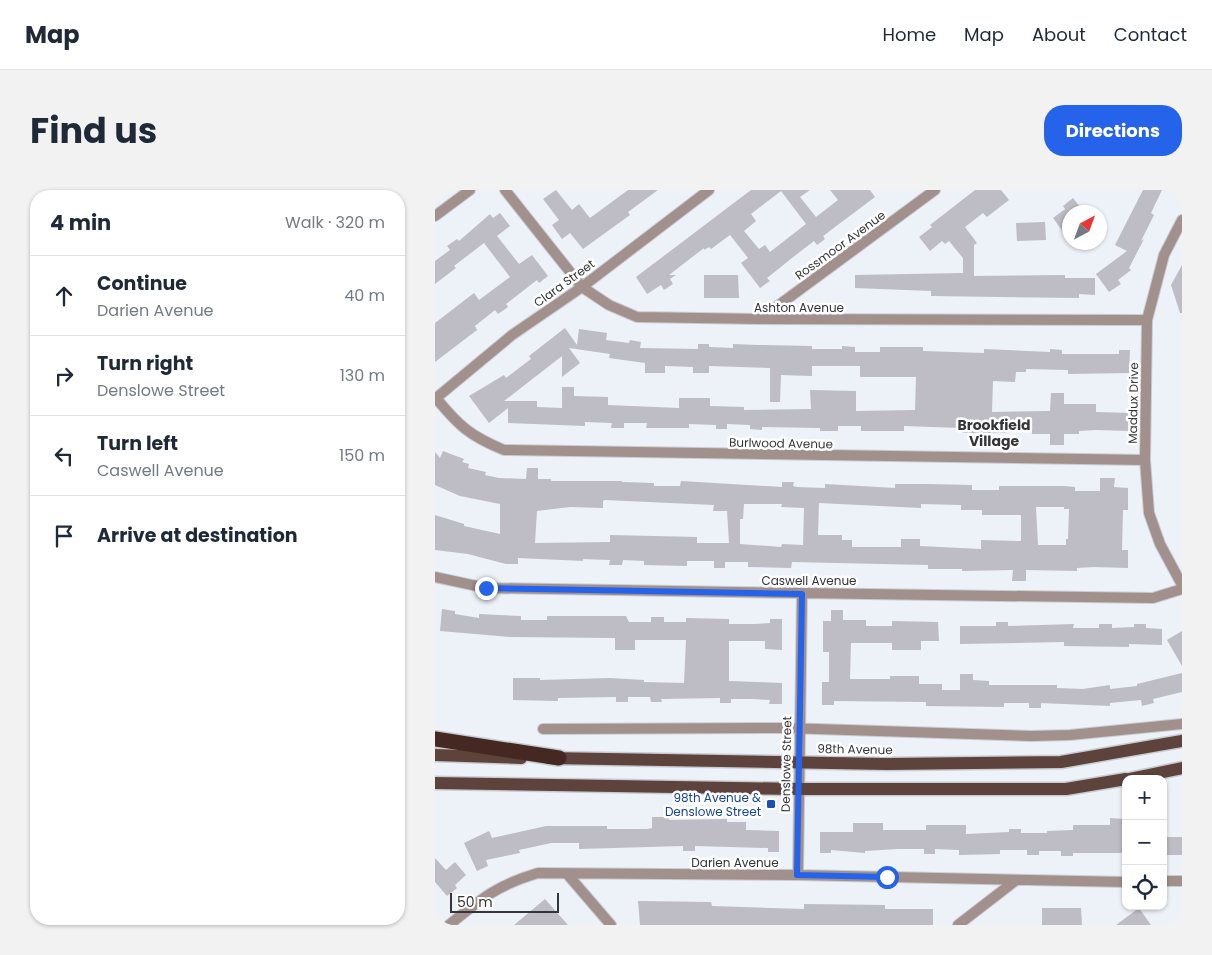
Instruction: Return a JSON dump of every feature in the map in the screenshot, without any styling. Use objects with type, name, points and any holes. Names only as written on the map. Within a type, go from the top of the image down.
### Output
[{"type":"highway","points":[[435,738],[559,758]]},
{"type":"main road","name":"98th Avenue","points":[[435,755],[887,764],[1061,762],[1182,741]]},
{"type":"main road","points":[[1148,775],[1182,768]]},
{"type":"main road","points":[[435,783],[800,789],[1066,789],[1122,780]]},
{"type":"street","points":[[435,216],[470,190]]},
{"type":"street","name":"Ashton Avenue","points":[[505,190],[582,287],[609,305],[637,317],[760,320],[1147,320]]},
{"type":"street","name":"Clara Street","points":[[435,399],[513,335],[582,287],[709,190]]},
{"type":"street","name":"Rossmoor Avenue","points":[[760,320],[935,190]]},
{"type":"street","name":"Maddux Drive","points":[[1182,220],[1164,255],[1147,320],[1145,460],[1149,512],[1160,544],[1182,587]]},
{"type":"street","name":"Burlwood Avenue","points":[[435,399],[460,427],[480,440],[504,450],[1145,460]]},
{"type":"street","name":"Caswell Avenue","points":[[435,577],[486,588],[802,594],[905,593],[1153,598],[1182,587]]},
{"type":"street","name":"Denslowe Street","points":[[797,875],[802,594]]},
{"type":"street","name":"98th Avenue","points":[[543,730],[800,728],[1031,736],[1070,735],[1182,724]]},
{"type":"street","name":"Darien Avenue","points":[[449,925],[489,893],[510,881],[538,873],[568,875],[797,875],[1122,882]]},
{"type":"street","points":[[568,875],[611,925]]},
{"type":"street","points":[[958,925],[1015,881]]},
{"type":"street","points":[[1167,881],[1182,881]]},
{"type":"building","points":[[556,190],[572,210],[579,204],[590,218],[628,190],[658,190],[628,212],[630,215],[583,249],[570,233],[562,239],[552,225],[559,220],[543,199]]},
{"type":"building","points":[[751,190],[810,190],[800,197],[816,217],[838,200],[830,190],[870,190],[875,197],[823,236],[825,239],[817,245],[814,241],[792,258],[767,278],[770,281],[760,288],[741,263],[748,258],[730,235],[711,249],[709,247],[704,250],[704,248],[669,275],[676,275],[670,279],[673,284],[664,290],[661,285],[647,294],[636,277]],"holes":[[[781,191],[806,224],[770,252],[765,245],[759,249],[744,231],[756,221],[751,214]]]},
{"type":"building","points":[[975,190],[1001,190],[1009,200],[987,217],[983,213],[965,227],[977,243],[974,245],[974,276],[1065,275],[1065,278],[1095,278],[1095,295],[1079,294],[1079,298],[931,296],[931,291],[855,288],[855,275],[963,273],[963,258],[949,241],[945,244],[942,241],[930,251],[919,237],[932,227],[930,225]]},
{"type":"building","points":[[1143,190],[1162,190],[1151,213],[1154,215],[1141,241],[1144,239],[1129,268],[1131,270],[1118,280],[1121,284],[1109,292],[1096,274],[1127,251],[1115,245]]},
{"type":"building","points":[[1073,198],[1078,205],[1064,205]]},
{"type":"building","points":[[1062,211],[1062,230],[1053,218]]},
{"type":"building","points":[[500,213],[510,226],[497,236],[519,264],[532,255],[548,276],[539,283],[537,280],[506,304],[508,307],[498,314],[495,310],[475,326],[477,330],[435,362],[435,323],[474,293],[479,300],[510,277],[484,243],[454,266],[456,268],[435,284],[435,261],[450,250],[447,246],[457,239],[459,241],[490,214],[493,218]]},
{"type":"building","points":[[1045,222],[1046,240],[1017,241],[1016,223]]},
{"type":"building","points":[[1182,265],[1182,313],[1180,313],[1171,285]]},
{"type":"building","points":[[704,275],[738,275],[739,298],[704,298]]},
{"type":"building","points":[[565,328],[577,345],[579,329],[607,333],[606,340],[629,343],[630,340],[641,342],[640,348],[698,349],[698,344],[709,344],[709,347],[733,348],[733,344],[812,346],[812,349],[842,349],[842,346],[855,347],[855,352],[880,352],[880,347],[923,347],[923,351],[984,353],[984,349],[1050,352],[1050,349],[1062,350],[1062,354],[1119,354],[1119,350],[1130,350],[1129,373],[1068,374],[1068,370],[1026,369],[1026,372],[1016,372],[1015,382],[993,381],[992,412],[1050,411],[1051,393],[1064,393],[1064,404],[1096,404],[1096,412],[1131,413],[1130,431],[1079,431],[1079,434],[1064,434],[1064,445],[1050,445],[1050,434],[1032,434],[1032,430],[1007,429],[1007,433],[962,433],[962,428],[904,426],[904,431],[861,431],[861,426],[838,426],[838,431],[820,431],[820,428],[762,427],[762,430],[750,429],[750,425],[727,424],[727,429],[716,429],[716,425],[689,424],[689,428],[646,428],[647,423],[624,423],[624,428],[611,428],[612,423],[585,422],[585,426],[508,423],[508,408],[489,423],[469,396],[504,375],[506,378],[531,359],[529,356]],"holes":[[[569,348],[610,354],[609,358],[645,363],[645,373],[665,373],[665,366],[693,367],[693,373],[709,373],[709,366],[770,368],[770,402],[780,402],[781,375],[812,376],[812,366],[860,366],[860,377],[916,377],[915,410],[856,411],[856,391],[810,390],[811,409],[744,410],[744,407],[710,406],[710,398],[679,398],[679,408],[608,405],[608,397],[574,396],[574,387],[562,387],[562,408],[537,407],[537,401],[504,401],[562,356],[562,377],[580,363]]]},
{"type":"building","points":[[443,451],[464,459],[462,462],[469,464],[468,468],[486,472],[485,475],[499,478],[526,479],[527,468],[538,468],[538,479],[551,479],[551,481],[622,481],[654,483],[654,486],[680,486],[681,481],[782,487],[782,482],[794,482],[793,486],[797,487],[825,488],[825,484],[895,488],[895,484],[928,484],[972,485],[972,490],[999,490],[999,486],[1064,486],[1075,487],[1075,491],[1100,491],[1100,478],[1115,478],[1114,487],[1128,488],[1128,510],[1123,510],[1122,550],[1128,550],[1128,568],[1077,568],[1077,571],[1026,570],[1026,581],[1012,581],[1013,570],[962,571],[962,569],[928,569],[928,565],[792,562],[791,568],[748,567],[748,562],[725,562],[725,568],[714,568],[714,561],[687,561],[687,566],[644,565],[644,561],[623,560],[622,565],[609,565],[610,560],[583,559],[583,561],[518,558],[518,564],[506,564],[468,554],[435,550],[435,515],[464,524],[464,526],[500,534],[500,504],[460,496],[435,485],[435,452],[440,458]],"holes":[[[603,501],[714,505],[713,511],[727,511],[729,543],[697,543],[697,537],[610,535],[610,542],[535,543],[537,511],[570,507],[603,508]],[[819,503],[921,508],[921,504],[961,505],[961,510],[982,510],[982,515],[1021,515],[1021,541],[981,540],[981,549],[920,546],[920,539],[901,539],[901,547],[852,547],[852,540],[842,540],[842,535],[818,535]],[[744,504],[782,504],[781,507],[804,508],[803,545],[782,544],[781,547],[740,544],[740,519],[743,519]],[[1036,507],[1064,507],[1064,509],[1069,509],[1066,545],[1038,545]]]},
{"type":"building","points":[[442,609],[455,611],[455,614],[479,618],[479,614],[521,616],[521,620],[547,620],[547,616],[626,616],[629,622],[651,622],[651,617],[664,617],[664,622],[686,622],[686,618],[729,619],[729,624],[754,624],[770,623],[770,619],[782,619],[782,650],[765,649],[765,641],[729,641],[729,681],[782,683],[782,704],[769,704],[770,700],[753,699],[731,699],[731,703],[720,703],[720,698],[661,699],[662,702],[651,702],[650,697],[628,697],[628,702],[616,702],[616,697],[558,698],[558,701],[513,700],[513,678],[540,678],[540,680],[610,678],[644,680],[644,682],[684,683],[686,640],[635,640],[635,650],[615,650],[615,638],[511,637],[440,631]]},
{"type":"building","points":[[831,610],[843,610],[843,620],[866,620],[866,626],[892,626],[892,621],[938,622],[939,641],[921,641],[921,650],[892,650],[892,643],[851,643],[850,679],[890,679],[890,676],[919,676],[919,684],[942,684],[942,690],[960,690],[960,674],[973,674],[973,680],[989,681],[989,685],[1057,685],[1057,688],[1083,689],[1110,685],[1110,689],[1137,686],[1137,684],[1182,673],[1182,692],[1153,699],[1154,703],[1142,706],[1141,700],[1110,703],[1110,706],[1041,703],[1041,708],[1029,708],[1029,703],[1004,703],[1004,707],[926,706],[926,702],[834,701],[834,705],[822,705],[822,682],[829,682],[829,652],[823,652],[823,621],[831,621]]},
{"type":"building","points":[[996,622],[1008,622],[1008,626],[1074,624],[1073,628],[1099,628],[1099,624],[1112,624],[1112,628],[1134,627],[1134,624],[1146,624],[1146,628],[1162,629],[1162,645],[1129,644],[1129,647],[1064,646],[1064,642],[960,644],[960,626],[996,626]]},
{"type":"building","points":[[1182,631],[1182,666],[1167,640]]},
{"type":"building","points":[[652,817],[669,817],[669,820],[727,819],[727,822],[746,822],[746,830],[779,831],[779,852],[768,852],[768,848],[695,846],[695,851],[683,851],[683,846],[579,849],[579,843],[551,843],[519,850],[520,853],[486,860],[488,866],[477,871],[464,843],[489,831],[492,838],[546,826],[607,826],[607,829],[647,829],[652,828]]},
{"type":"building","points":[[1110,818],[1122,819],[1122,853],[1073,853],[1073,856],[1061,856],[1061,851],[1039,851],[1039,855],[1027,855],[1027,850],[1000,850],[1000,854],[959,855],[959,850],[935,849],[935,854],[924,854],[924,849],[897,849],[865,851],[865,853],[831,850],[831,853],[820,853],[820,832],[853,832],[853,823],[883,823],[883,830],[926,830],[926,825],[966,825],[966,834],[1009,832],[1009,829],[1021,829],[1021,833],[1047,833],[1047,831],[1073,830],[1073,825],[1110,825]]},
{"type":"building","points":[[1167,837],[1182,837],[1182,855],[1167,855]]},
{"type":"building","points":[[435,858],[446,870],[455,862],[466,875],[455,885],[457,888],[447,896],[435,882]]},
{"type":"building","points":[[545,899],[568,925],[514,925]]},
{"type":"building","points":[[638,901],[711,902],[712,906],[804,909],[804,904],[885,905],[885,909],[933,909],[933,925],[640,925]]},
{"type":"building","points":[[1042,908],[1081,908],[1082,925],[1042,925]]},
{"type":"building","points":[[1136,910],[1140,910],[1151,925],[1116,925]]},
{"type":"place","name":"98th Avenue & Denslowe Street","points":[[771,804]]},
{"type":"district","name":"Brookfield Village","points":[[994,434]]},
{"type":"route","points":[[486,588],[802,594],[797,875],[887,877]]}]
